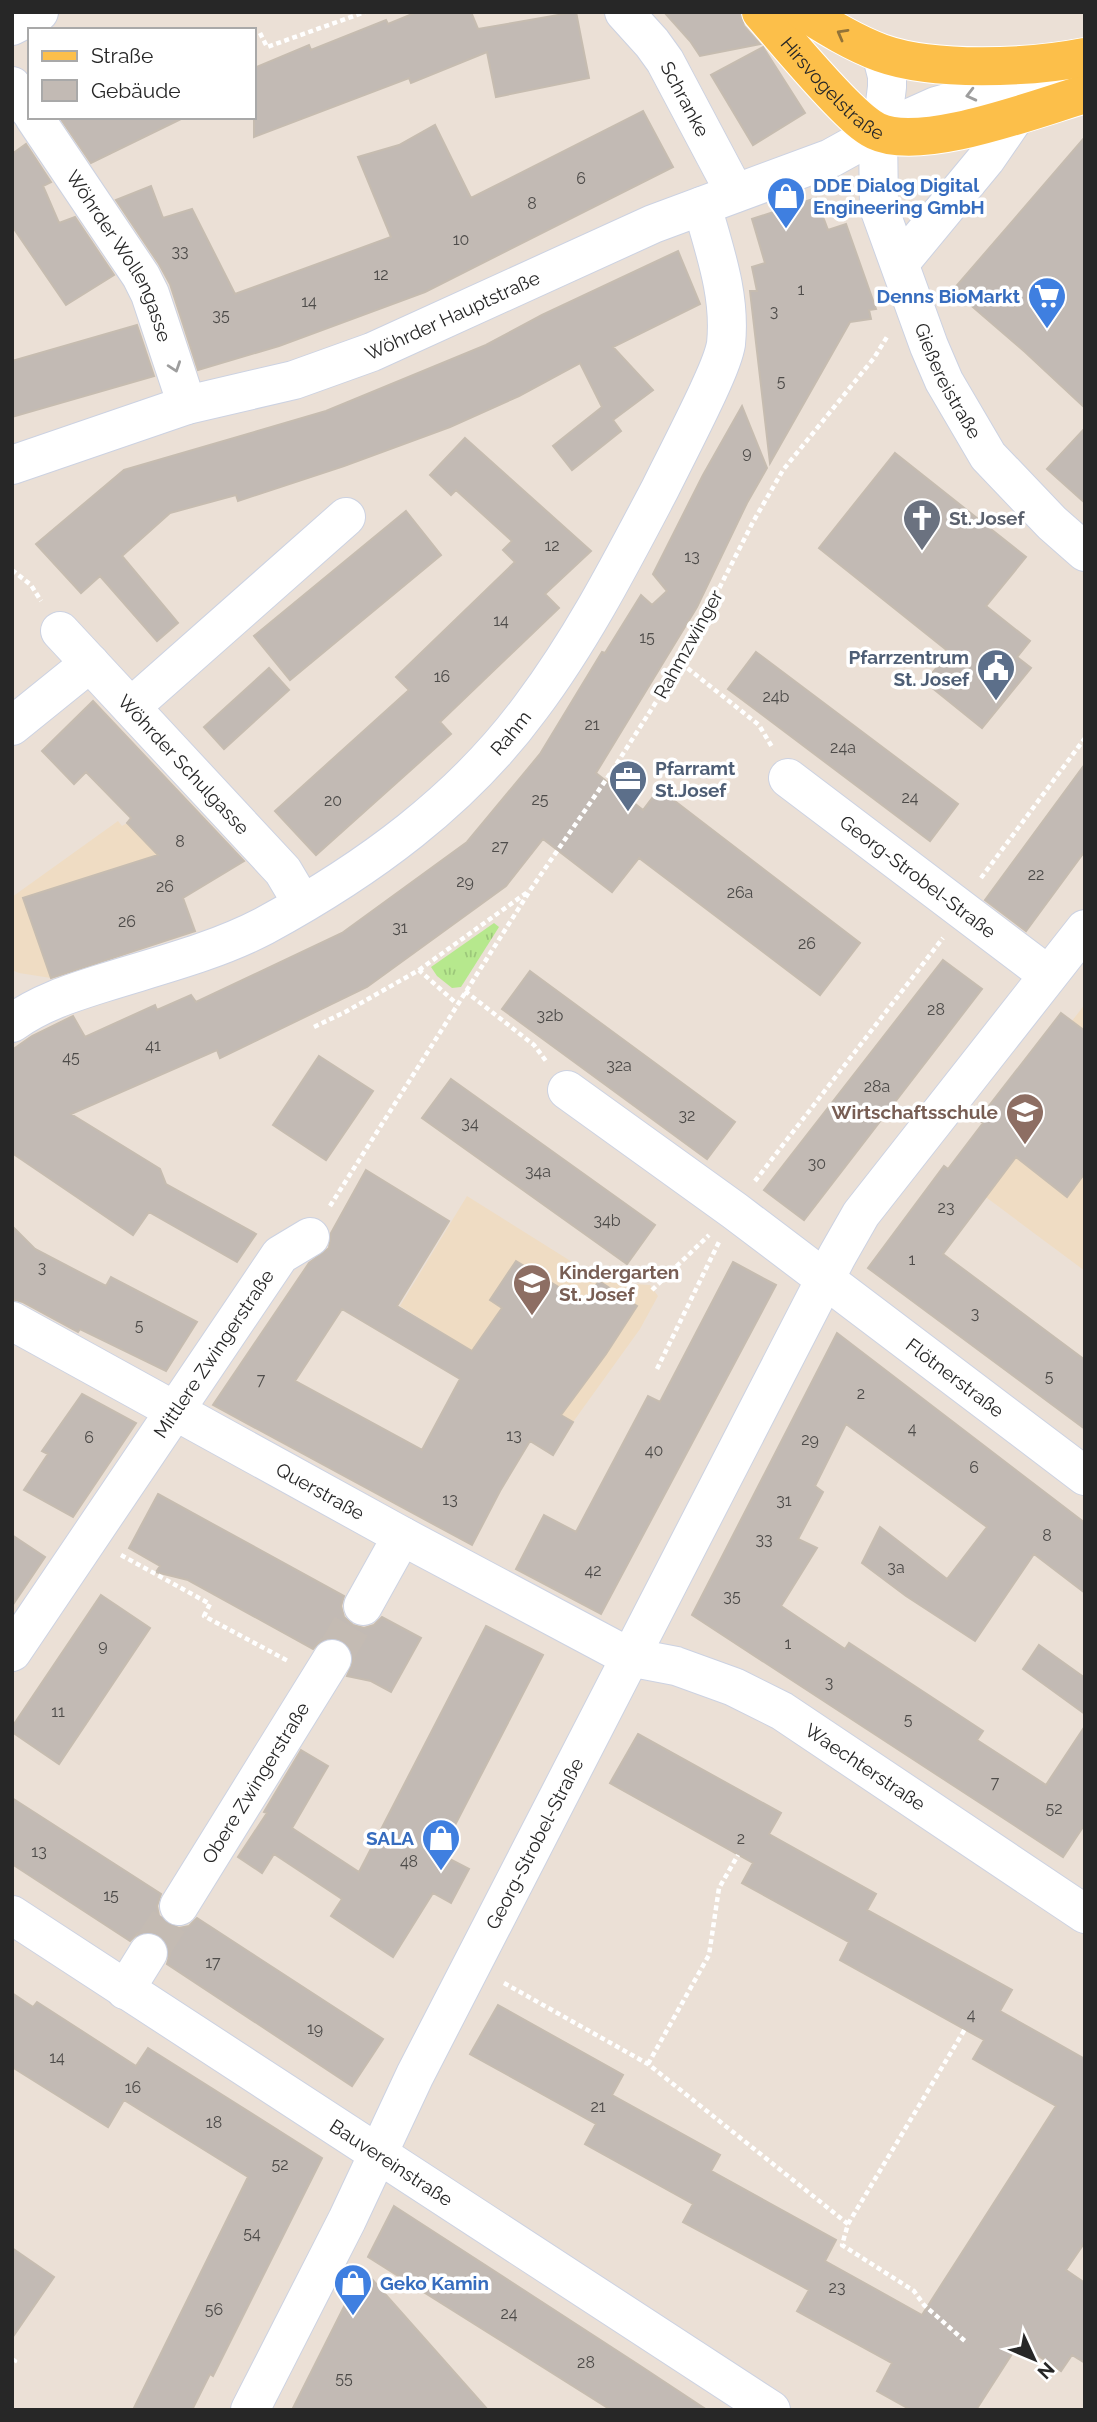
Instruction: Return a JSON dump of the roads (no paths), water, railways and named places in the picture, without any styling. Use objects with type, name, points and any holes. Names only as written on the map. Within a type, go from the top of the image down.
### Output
[{"type":"main road","name":"Hirsvogelstraße","points":[[761,12],[826,87],[863,123],[878,132]]},
{"type":"main road","name":"Hirsvogelstraße","points":[[804,12],[881,53]]},
{"type":"main road","points":[[881,53],[934,64],[1084,70]]},
{"type":"main road","points":[[878,132],[894,136],[932,135],[1017,114],[1084,70]]},
{"type":"street","points":[[12,26],[38,12]]},
{"type":"street","name":"Schranke","points":[[624,12],[665,61],[718,200]]},
{"type":"street","name":"Hirsvogelstraße","points":[[878,132],[887,88],[881,53]]},
{"type":"street","name":"Wöhrder Hauptstraße","points":[[12,465],[187,405],[294,380],[372,352],[653,224],[831,158],[878,132],[936,106],[1014,84],[1084,70]]},
{"type":"street","points":[[12,86],[28,108]]},
{"type":"street","points":[[906,281],[1017,114]]},
{"type":"street","name":"Wöhrder Wollengasse","points":[[35,119],[141,276],[150,294],[187,405]]},
{"type":"street","name":"Gießereistraße","points":[[878,132],[879,208],[944,382],[988,456],[1043,514],[1085,552]]},
{"type":"street","name":"Rahm","points":[[13,1020],[54,998],[221,945],[263,926],[302,903],[388,849],[418,826],[466,782],[531,707],[606,590],[684,444],[725,348],[727,303],[717,257],[718,200]]},
{"type":"street","points":[[131,707],[346,517]]},
{"type":"street","name":"Wöhrder Schulgasse","points":[[60,631],[283,871],[302,903]]},
{"type":"street","points":[[12,726],[90,663]]},
{"type":"street","name":"Georg-Strobel-Straße","points":[[788,778],[1048,975]]},
{"type":"street","name":"Georg-Strobel-Straße","points":[[250,2410],[379,2154],[415,2075],[824,1280],[861,1214],[1085,929]]},
{"type":"street","points":[[567,1090],[743,1199],[824,1280]]},
{"type":"street","name":"Mittlere Zwingerstraße","points":[[12,1652],[280,1255],[310,1237]]},
{"type":"street","name":"Flötnerstraße","points":[[824,1280],[1085,1476]]},
{"type":"street","name":"Querstraße","points":[[12,1321],[402,1536],[629,1657]]},
{"type":"street","points":[[363,1606],[402,1536]]},
{"type":"street","name":"Waechterstraße","points":[[629,1657],[676,1666],[734,1687],[782,1711],[1079,1898]]},
{"type":"street","name":"Obere Zwingerstraße","points":[[179,1906],[326,1669]]},
{"type":"street","name":"Bauvereinstraße","points":[[12,1915],[771,2410]]},
{"type":"street","points":[[125,1990],[149,1953]]},
{"type":"tunnel","points":[[332,1659],[363,1606]]},
{"type":"tunnel","points":[[148,1953],[179,1906]]},
{"type":"place","name":"DDE Dialog Digital Engineering GmbH","points":[[786,230]]},
{"type":"place","name":"Denns BioMarkt","points":[[1047,330]]},
{"type":"place","name":"St. Josef","points":[[922,552]]},
{"type":"place","name":"Pfarrzentrum St. Josef","points":[[996,702]]},
{"type":"place","name":"Pfarramt St.Josef","points":[[628,813]]},
{"type":"place","name":"Wirtschaftsschule","points":[[1025,1146]]},
{"type":"place","name":"Kindergarten St. Josef","points":[[532,1317]]},
{"type":"place","name":"SALA","points":[[441,1872]]},
{"type":"place","name":"Geko Kamin","points":[[353,2317]]}]
